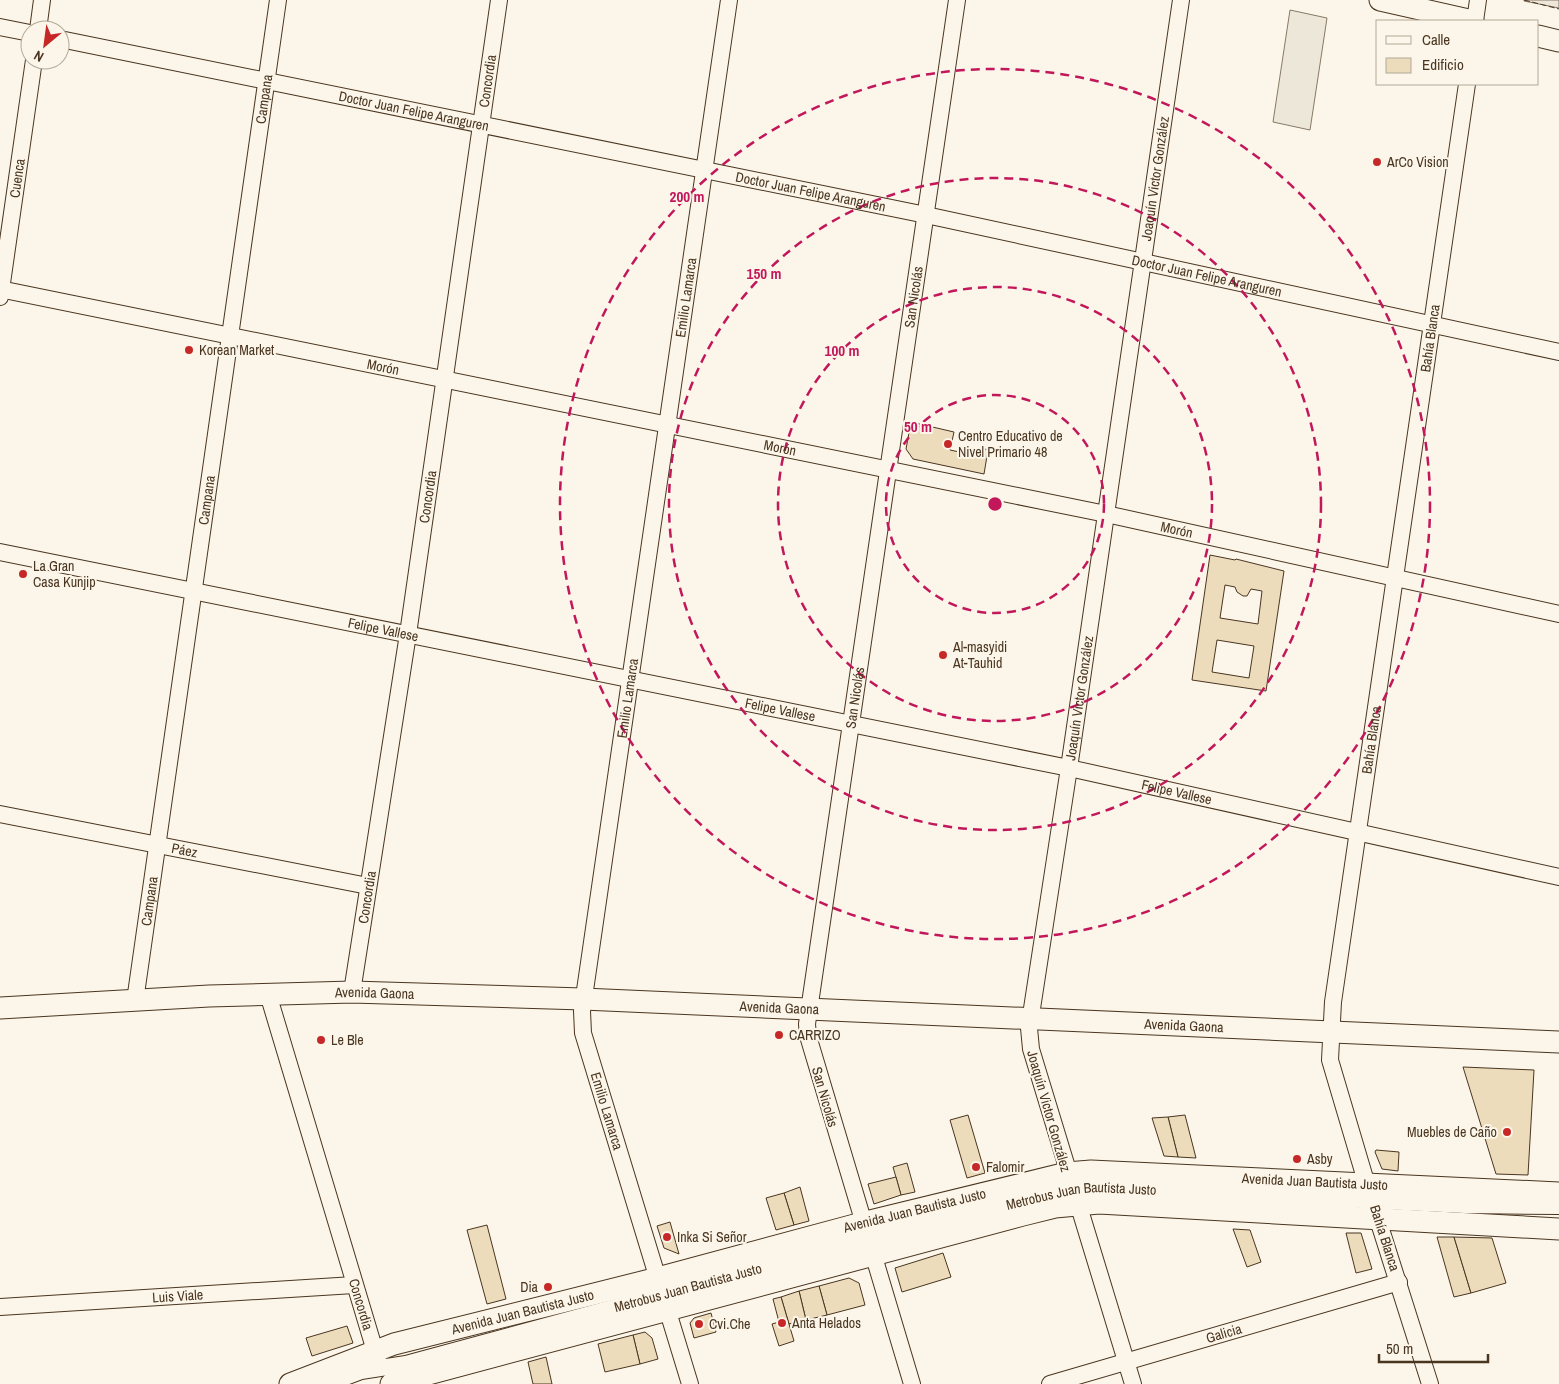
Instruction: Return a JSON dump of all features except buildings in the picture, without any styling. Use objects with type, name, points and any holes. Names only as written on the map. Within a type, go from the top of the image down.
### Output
[{"type":"main road","points":[[1380,0],[1470,20]]},
{"type":"main road","points":[[1539,36],[1559,41]]},
{"type":"main road","name":"Avenida Gaona","points":[[0,1008],[268,994],[352,992],[583,999],[1559,1042]]},
{"type":"main road","name":"Avenida Juan Bautista Justo","points":[[383,1371],[867,1239],[1023,1215],[1072,1189],[1091,1171],[1373,1202],[1559,1229]]},
{"type":"main road","name":"Avenida Juan Bautista Justo","points":[[290,1384],[383,1371],[867,1239],[1072,1189],[1099,1203],[1373,1202],[1559,1192]]},
{"type":"street","points":[[39,20],[42,0]]},
{"type":"street","name":"Campana","points":[[135,1001],[278,0]]},
{"type":"street","name":"Concordia","points":[[352,992],[408,634],[498,0]]},
{"type":"street","name":"Emilio Lamarca","points":[[690,1384],[583,1033],[583,999],[729,0]]},
{"type":"street","name":"San Nicolás","points":[[912,1384],[867,1239],[808,1036],[808,1010],[957,0]]},
{"type":"street","name":"Joaquín Victor González","points":[[1133,1384],[1072,1189],[1031,1049],[1030,1018],[1070,768],[1181,0]]},
{"type":"street","points":[[1474,20],[1478,0]]},
{"type":"street","points":[[0,27],[20,31]]},
{"type":"street","name":"Doctor Juan Felipe Aranguren","points":[[70,41],[926,215],[1559,352]]},
{"type":"street","name":"Cuenca","points":[[0,291],[33,70]]},
{"type":"street","name":"Bahía Blanca","points":[[1430,1384],[1330,1060],[1333,1002],[1467,85]]},
{"type":"street","name":"Morón","points":[[0,291],[230,335],[1106,514],[1395,576],[1559,614]]},
{"type":"street","name":"Felipe Vallese","points":[[0,552],[850,722],[1359,831],[1559,877]]},
{"type":"street","name":"Páez","points":[[0,814],[368,886]]},
{"type":"street","name":"Concordia","points":[[268,994],[354,1284],[383,1371]]},
{"type":"street","points":[[1373,1202],[1559,1206]]},
{"type":"street","name":"Galicia","points":[[1050,1384],[1399,1282]]},
{"type":"street","name":"Luis Viale","points":[[0,1307],[354,1284]]},
{"type":"street","points":[[327,1384],[354,1372],[383,1371]]},
{"type":"shaded area","points":[[1559,0],[1559,8],[1524,1]]},
{"type":"shaded area","points":[[1290,10],[1327,18],[1310,130],[1273,122]]},
{"type":"fence","points":[[1524,0],[1559,9]]},
{"type":"place","name":"ArCo Vision","points":[[1377,162]]},
{"type":"place","name":"Korean Market","points":[[189,350]]},
{"type":"place","name":"Centro Educativo de Nivel Primario 48","points":[[948,444]]},
{"type":"place","name":"La Gran Casa Kunjip","points":[[23,574]]},
{"type":"place","name":"Al-masyidi At-Tauhid","points":[[943,655]]},
{"type":"place","name":"CARRIZO","points":[[779,1035]]},
{"type":"place","name":"Le Ble","points":[[321,1040]]},
{"type":"place","name":"Muebles de Caño","points":[[1507,1132]]},
{"type":"place","name":"Asby","points":[[1297,1159]]},
{"type":"place","name":"Falomir","points":[[976,1167]]},
{"type":"place","name":"Inka Si Señor","points":[[667,1237]]},
{"type":"place","name":"Dia","points":[[548,1287]]},
{"type":"place","name":"Anta Helados","points":[[782,1323]]},
{"type":"place","name":"Cvi.Che","points":[[699,1324]]}]
